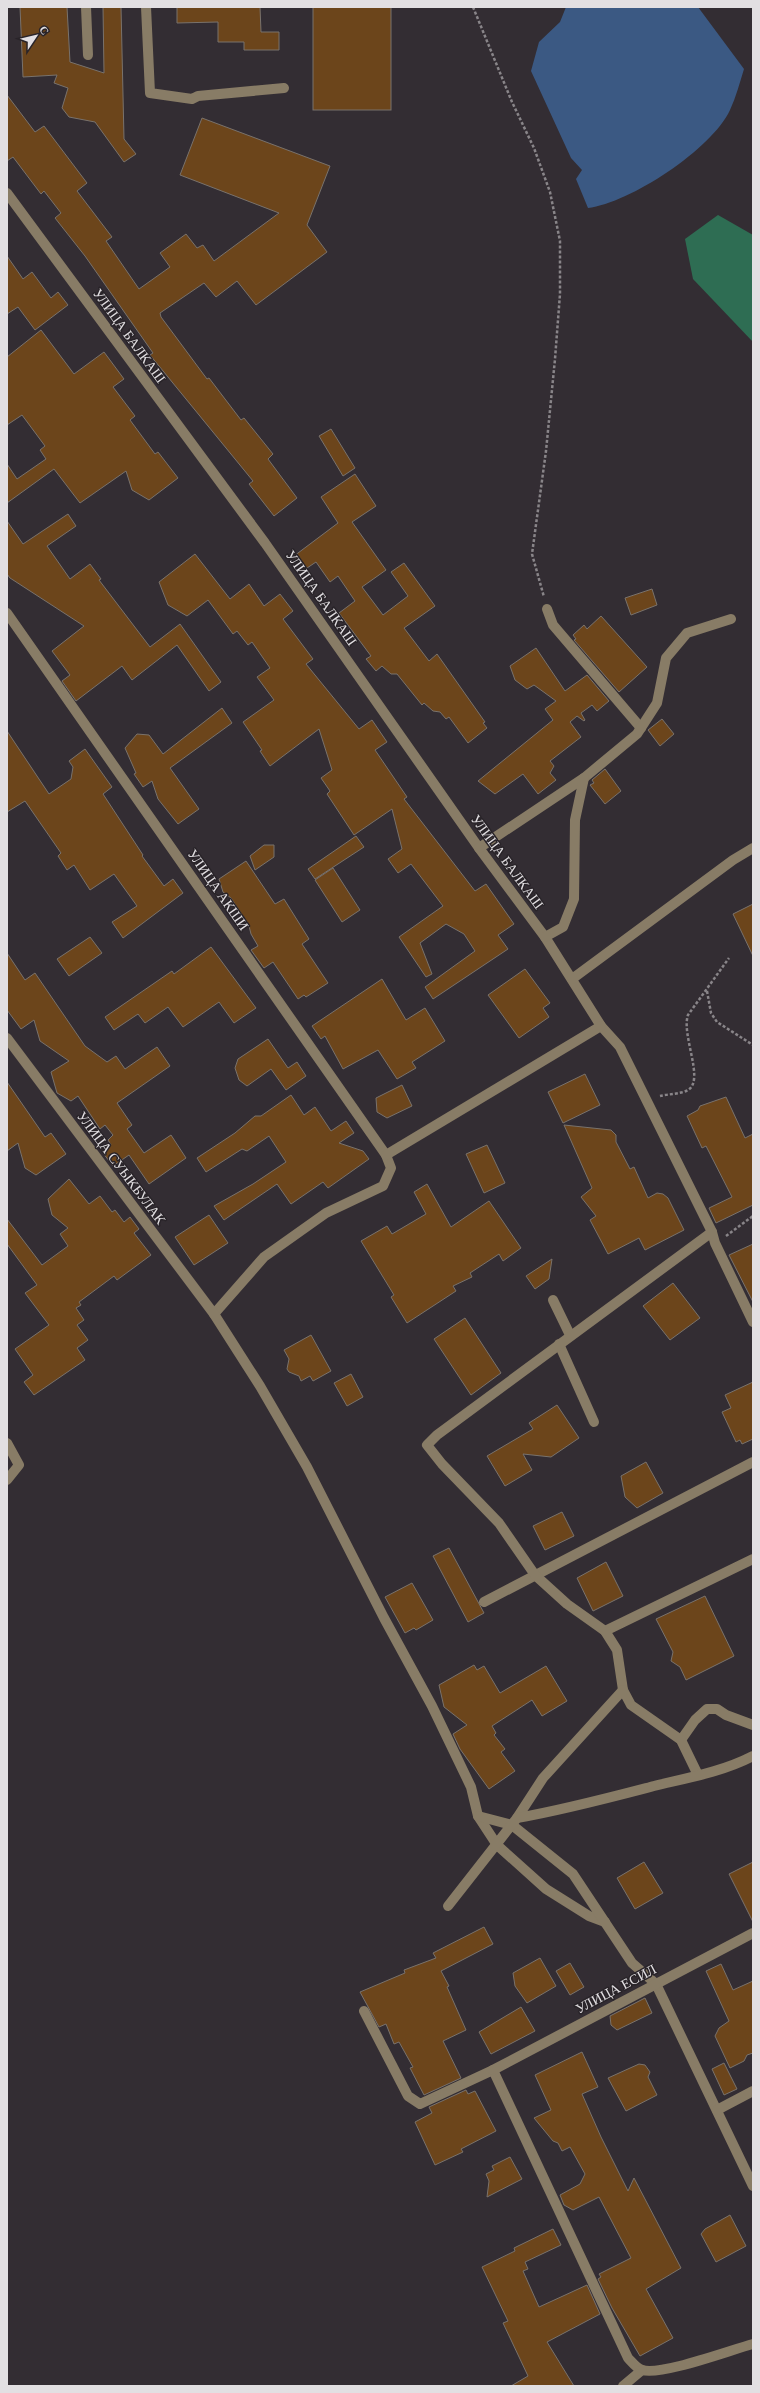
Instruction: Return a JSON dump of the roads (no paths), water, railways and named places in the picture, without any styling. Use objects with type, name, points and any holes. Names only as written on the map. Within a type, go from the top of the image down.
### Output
[{"type":"street","points":[[86,7],[88,55]]},
{"type":"street","points":[[146,7],[150,93],[192,99],[198,96],[284,88]]},
{"type":"street","name":"УЛИЦА БАЛКАШ","points":[[7,193],[265,543],[479,848],[545,937],[602,1026],[620,1047],[712,1232],[715,1243],[753,1322]]},
{"type":"street","points":[[547,609],[553,625],[641,728]]},
{"type":"street","name":"УЛИЦА АКШИ","points":[[7,613],[386,1155],[391,1168],[382,1186],[326,1213],[264,1257],[214,1314]]},
{"type":"street","points":[[479,848],[584,778],[637,734],[657,703],[666,658],[687,633],[732,619]]},
{"type":"street","points":[[545,937],[563,927],[574,899],[575,820],[584,778]]},
{"type":"street","points":[[572,979],[752,846]]},
{"type":"street","points":[[386,1155],[602,1026]]},
{"type":"street","name":"УЛИЦА СУЫКБУЛАК","points":[[7,1038],[214,1314],[260,1386],[307,1467],[384,1618],[432,1706],[471,1787],[478,1816],[497,1845],[546,1889],[589,1916],[605,1922]]},
{"type":"street","points":[[698,1775],[681,1740],[631,1705],[623,1690],[617,1650],[605,1631],[567,1604],[535,1575],[499,1523],[442,1464],[427,1445],[437,1435],[570,1335],[712,1232]]},
{"type":"street","points":[[553,1300],[570,1335]]},
{"type":"street","points":[[559,1344],[594,1422]]},
{"type":"street","points":[[7,1443],[19,1465],[7,1480]]},
{"type":"street","points":[[484,1602],[753,1462]]},
{"type":"street","points":[[605,1631],[753,1560]]},
{"type":"street","points":[[448,1906],[497,1845],[543,1778],[623,1690]]},
{"type":"street","points":[[681,1740],[695,1720],[707,1709],[717,1709],[726,1715],[753,1725]]},
{"type":"street","points":[[478,1816],[514,1822],[698,1775],[739,1763],[753,1756]]},
{"type":"street","points":[[514,1822],[572,1874],[632,1963],[656,1984],[753,2186]]},
{"type":"street","name":"УЛИЦА ЕСИЛ","points":[[364,2012],[408,2096],[420,2104],[493,2070],[753,1933]]},
{"type":"street","points":[[493,2070],[628,2358],[642,2370]]},
{"type":"street","points":[[717,2110],[753,2091]]},
{"type":"street","points":[[623,2386],[642,2370],[662,2370],[753,2344]]},
{"type":"water","points":[[566,7],[698,7],[744,69],[730,110],[720,125],[706,141],[668,172],[647,185],[605,204],[588,208],[576,179],[582,170],[571,158],[531,71],[539,42],[560,22]]}]
